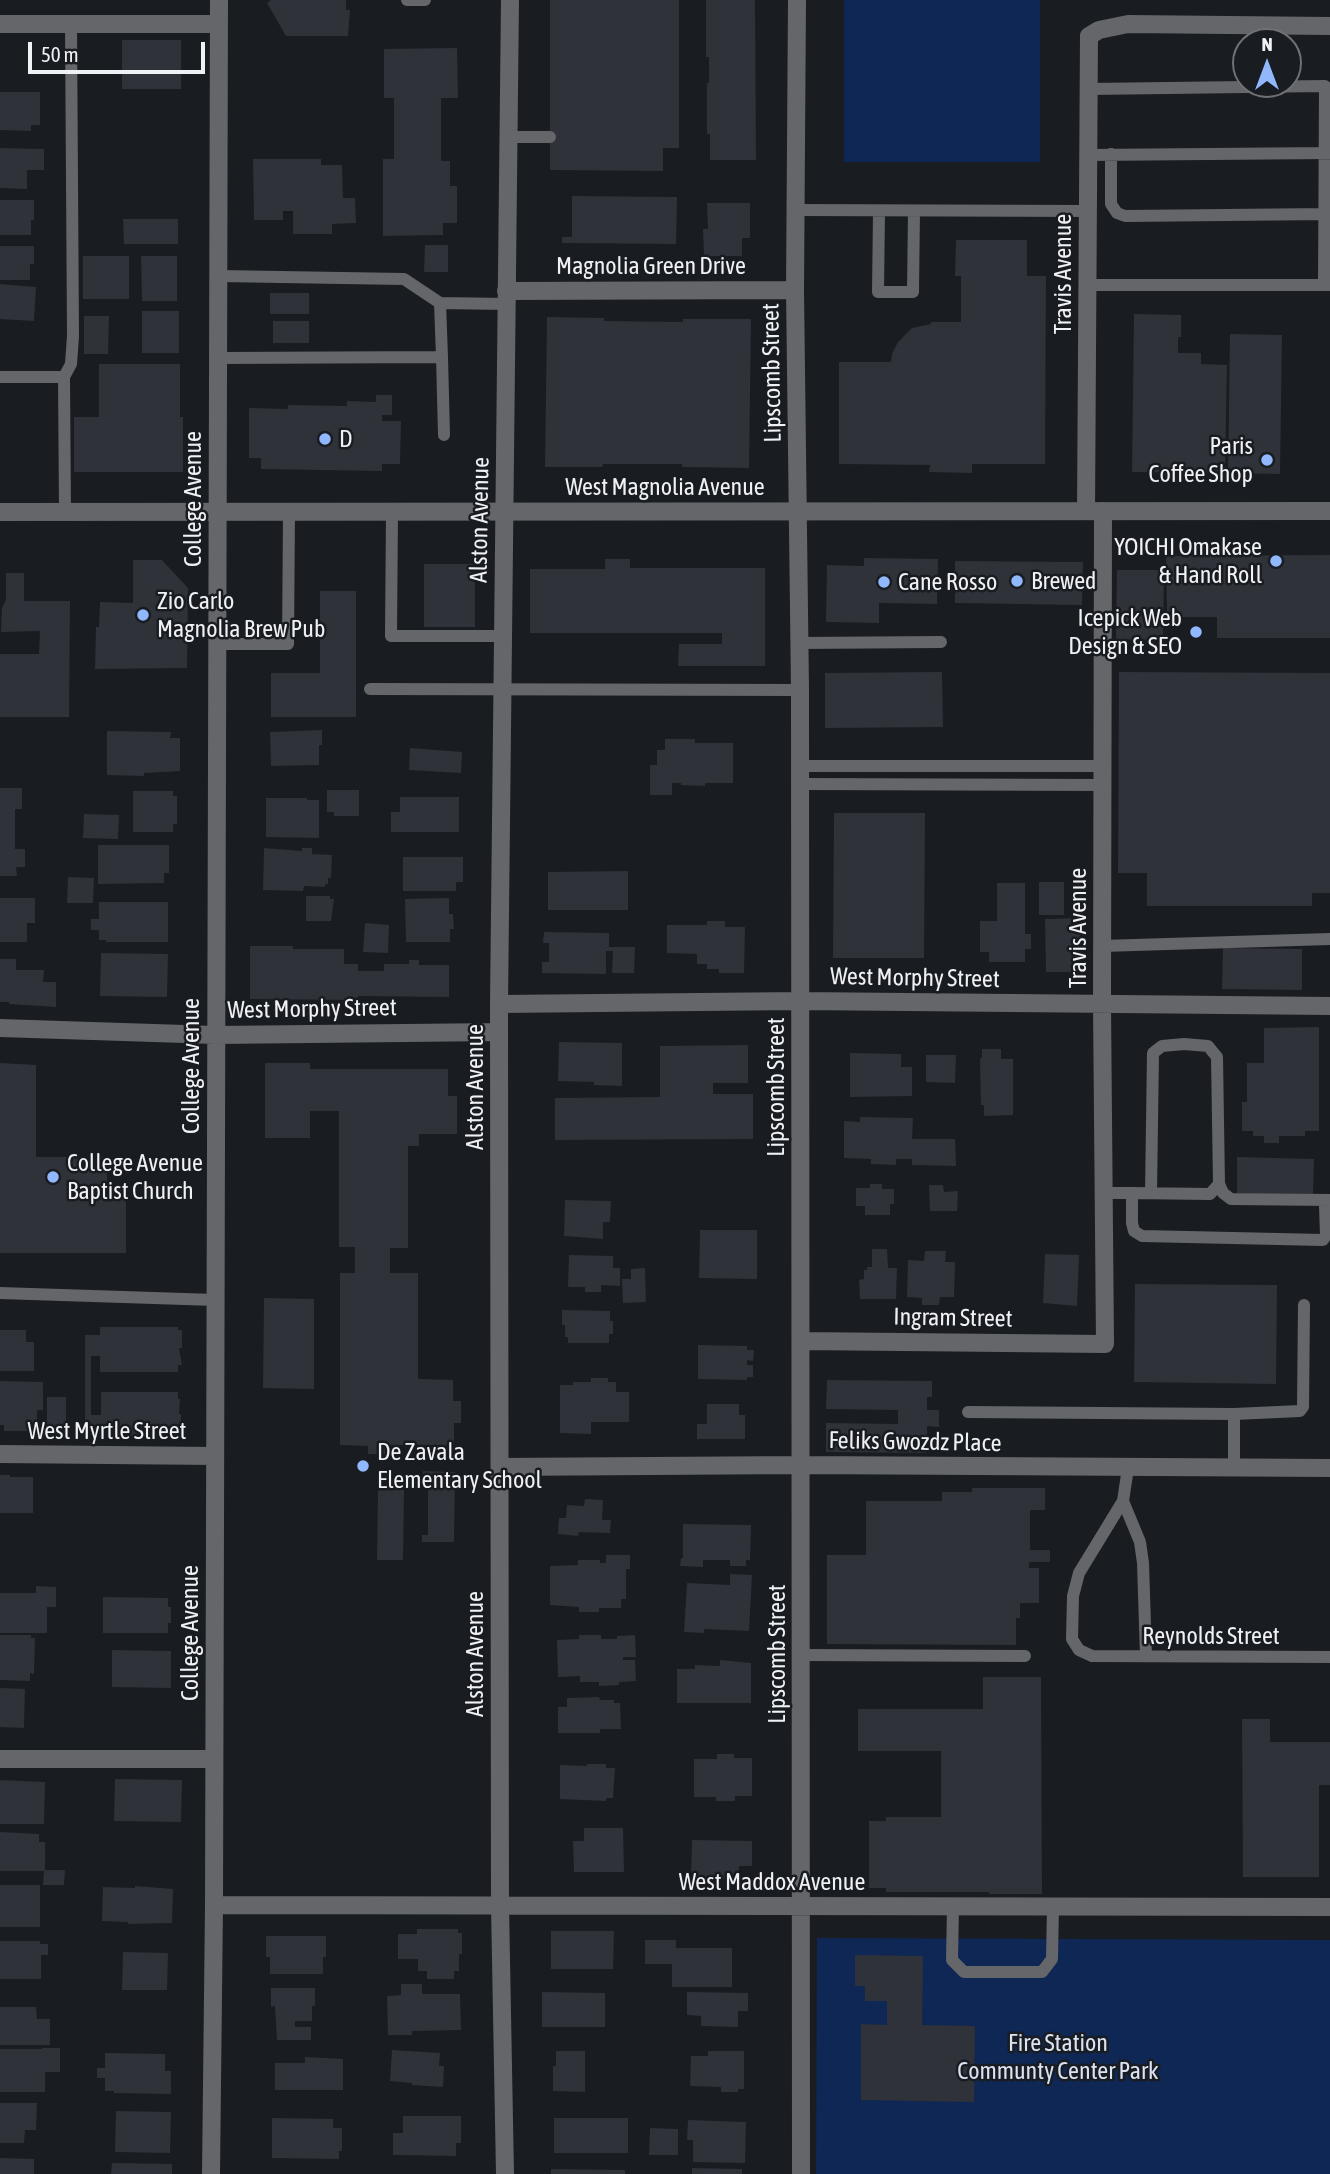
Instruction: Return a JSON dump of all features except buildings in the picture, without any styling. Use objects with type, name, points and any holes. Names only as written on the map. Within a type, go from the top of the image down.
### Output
[{"type":"street","name":"College Avenue","points":[[211,2174],[219,0]]},
{"type":"street","name":"Alston Avenue","points":[[505,2174],[500,1906],[499,1004],[510,0]]},
{"type":"street","name":"Lipscomb Street","points":[[797,0],[795,290],[800,690],[802,2174]]},
{"type":"street","points":[[0,24],[219,24]]},
{"type":"street","name":"Travis Avenue","points":[[1105,1344],[1102,766],[1087,285],[1089,36],[1099,30],[1128,24],[1330,26]]},
{"type":"street","name":"Magnolia Green Drive","points":[[506,298],[795,290]]},
{"type":"street","name":"West Magnolia Avenue","points":[[0,512],[1330,512]]},
{"type":"street","name":"West Morphy Street","points":[[499,1004],[800,1001],[1330,1006]]},
{"type":"street","name":"West Morphy Street","points":[[0,1028],[215,1035],[499,1032]]},
{"type":"street","name":"Ingram Street","points":[[801,1341],[1105,1344]]},
{"type":"street","name":"West Myrtle Street","points":[[0,1454],[215,1456]]},
{"type":"street","name":"Feliks Gwozdz Place","points":[[500,1467],[801,1465],[1330,1468]]},
{"type":"street","points":[[0,1759],[214,1759]]},
{"type":"street","name":"West Maddox Avenue","points":[[214,1905],[1330,1907]]},
{"type":"lane","points":[[407,0],[425,0]]},
{"type":"lane","points":[[65,512],[64,377],[71,364],[73,336],[71,24]]},
{"type":"lane","points":[[1087,285],[1327,285],[1328,153],[1325,86],[1088,89]]},
{"type":"lane","points":[[508,137],[550,137]]},
{"type":"lane","points":[[1088,155],[1328,153]]},
{"type":"lane","points":[[1111,154],[1111,204],[1117,213],[1125,216],[1326,214]]},
{"type":"lane","points":[[796,210],[1088,211]]},
{"type":"lane","points":[[878,211],[878,292],[912,292],[914,211]]},
{"type":"lane","points":[[219,276],[404,279],[440,303],[506,298]]},
{"type":"lane","points":[[440,303],[444,435]]},
{"type":"lane","points":[[218,358],[442,357]]},
{"type":"lane","points":[[0,377],[64,377]]},
{"type":"lane","points":[[217,644],[288,644],[289,512]]},
{"type":"lane","points":[[392,512],[391,636],[503,636]]},
{"type":"lane","points":[[799,643],[942,642]]},
{"type":"lane","points":[[370,689],[800,690]]},
{"type":"lane","points":[[800,766],[1102,766]]},
{"type":"lane","points":[[800,784],[1102,785]]},
{"type":"lane","points":[[1102,946],[1330,939]]},
{"type":"lane","points":[[1150,1194],[1153,1053],[1162,1046],[1184,1044],[1208,1046],[1217,1057],[1219,1184],[1223,1194],[1231,1199],[1330,1200]]},
{"type":"lane","points":[[1104,1193],[1210,1194],[1219,1184]]},
{"type":"lane","points":[[1132,1194],[1132,1223],[1134,1231],[1142,1236],[1323,1240],[1326,1235],[1325,1206],[1330,1200]]},
{"type":"lane","points":[[0,1293],[215,1300]]},
{"type":"lane","points":[[968,1412],[1234,1414],[1302,1409],[1304,1305]]},
{"type":"lane","points":[[1234,1414],[1234,1468]]},
{"type":"lane","points":[[1128,1468],[1123,1501],[1140,1542],[1146,1656]]},
{"type":"lane","name":"Reynolds Street","points":[[1123,1501],[1079,1573],[1073,1596],[1072,1639],[1079,1650],[1092,1656],[1330,1657]]},
{"type":"lane","points":[[801,1655],[1025,1656]]},
{"type":"lane","points":[[953,1907],[952,1960],[964,1972],[1042,1972],[1052,1959],[1053,1907]]},
{"type":"green space","points":[[844,0],[1040,0],[1040,162],[844,162]]},
{"type":"green space","name":"Fire Station Communty Center Park","points":[[817,1938],[1330,1940],[1330,2174],[816,2174]]},
{"type":"place","name":"D","points":[[325,439]]},
{"type":"place","name":"Paris Coffee Shop","points":[[1267,460]]},
{"type":"place","name":"YOICHI Omakase & Hand Roll","points":[[1276,561]]},
{"type":"place","name":"Brewed","points":[[1017,581]]},
{"type":"place","name":"Cane Rosso","points":[[884,582]]},
{"type":"place","name":"Zio Carlo Magnolia Brew Pub","points":[[143,615]]},
{"type":"place","name":"Icepick Web Design & SEO","points":[[1196,632]]},
{"type":"place","name":"College Avenue Baptist Church","points":[[53,1177]]},
{"type":"place","name":"De Zavala Elementary School","points":[[363,1466]]}]
